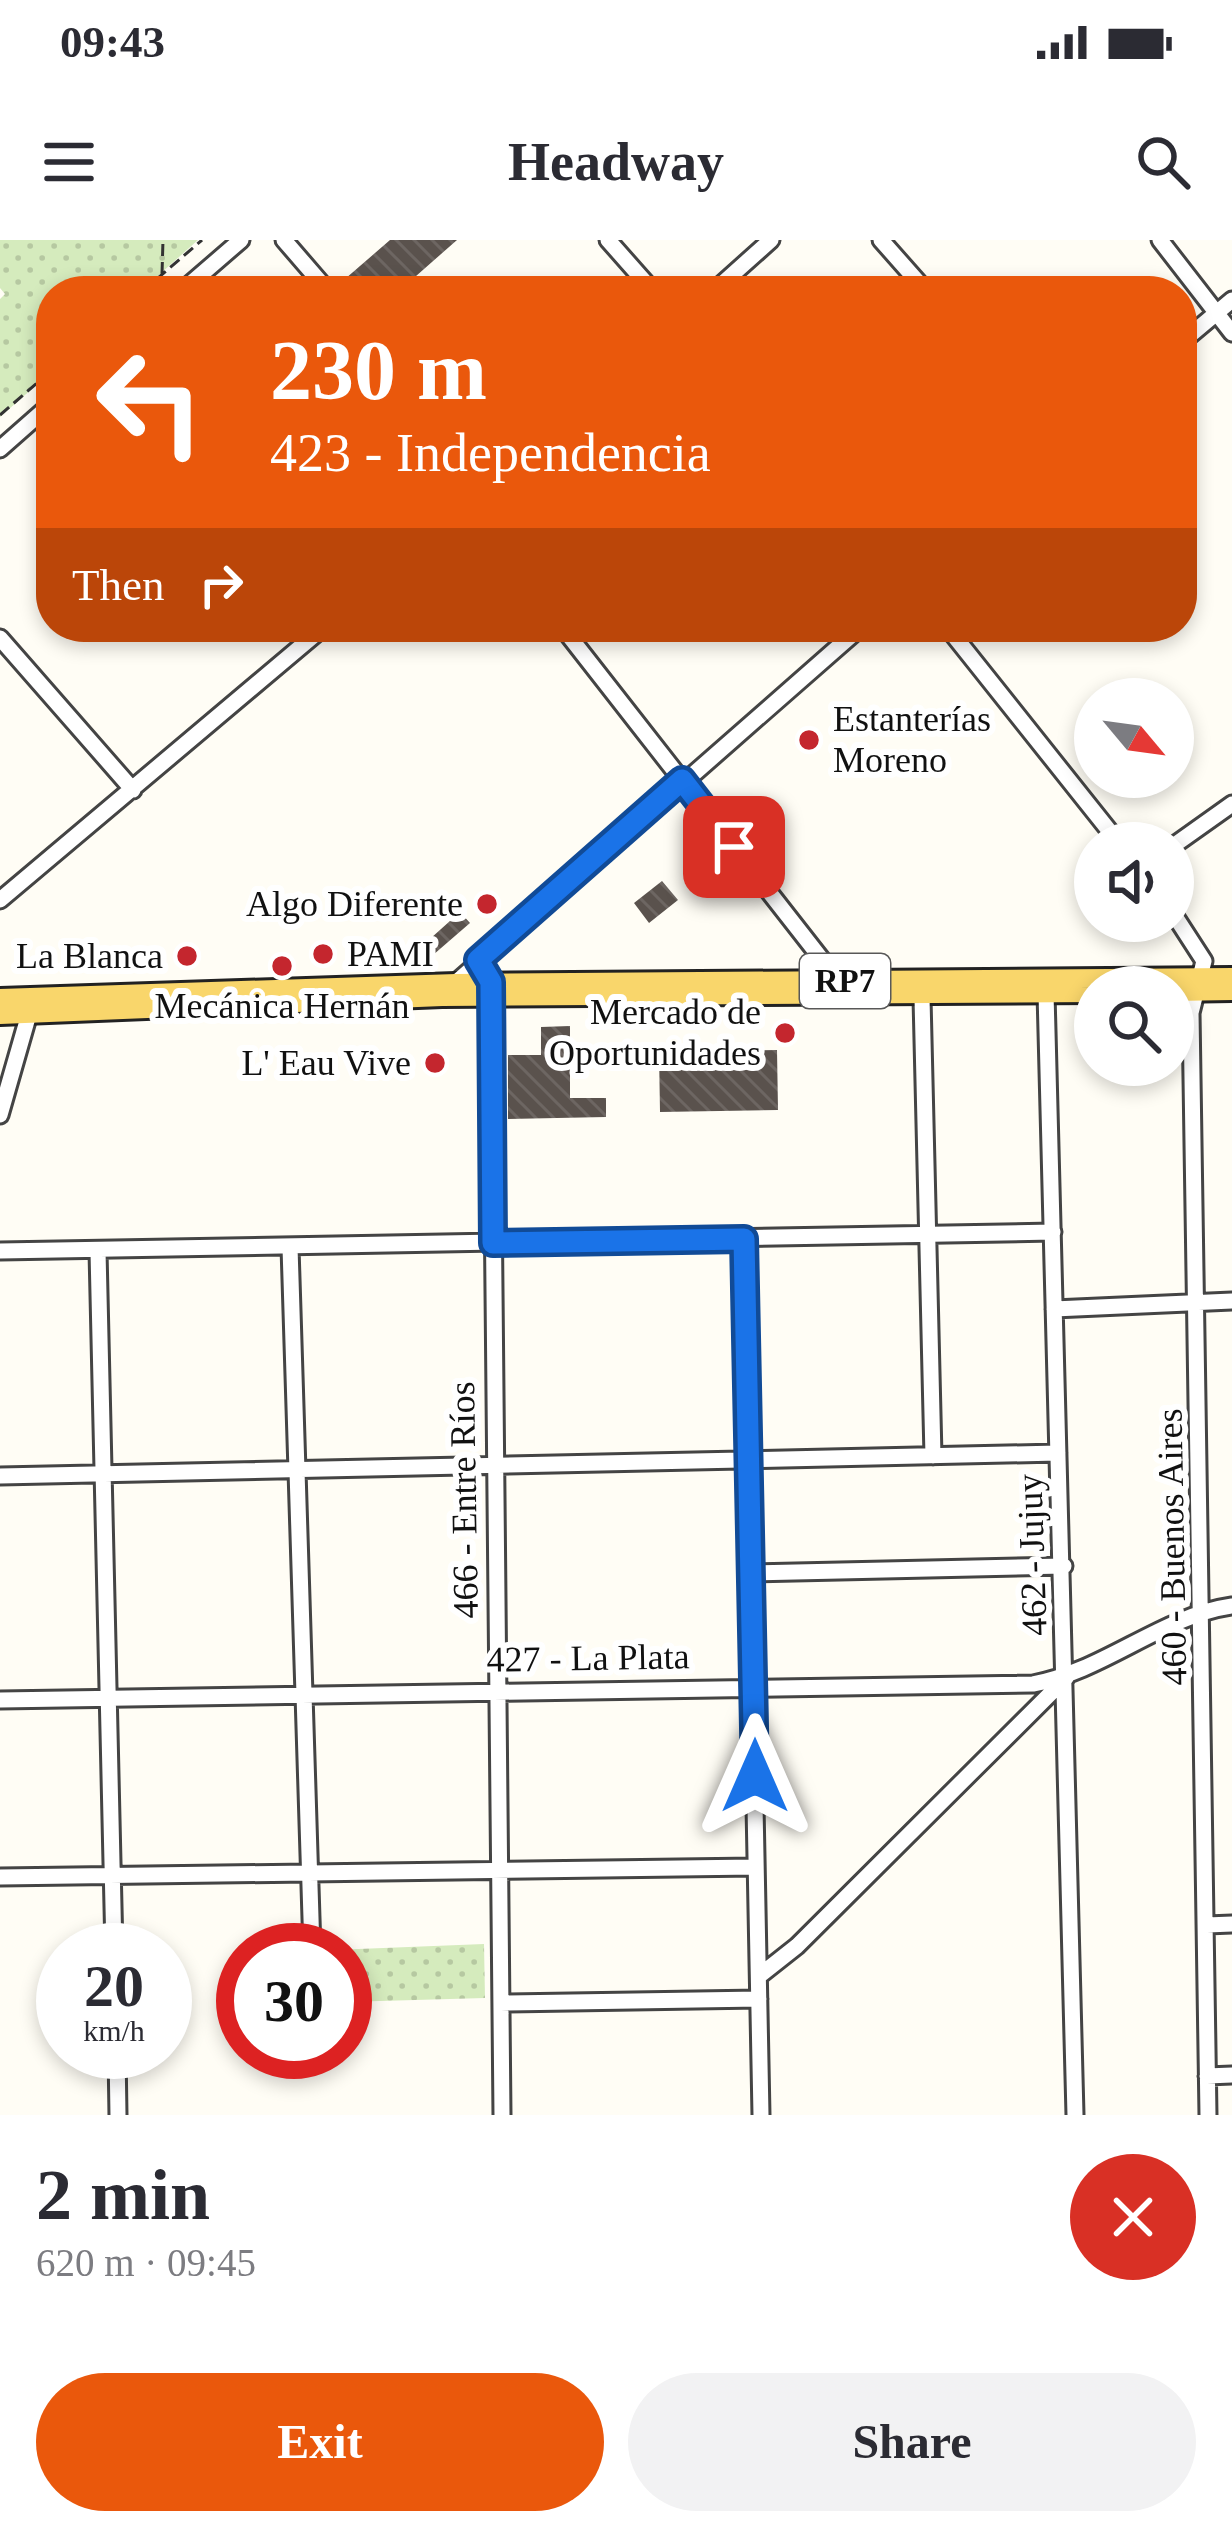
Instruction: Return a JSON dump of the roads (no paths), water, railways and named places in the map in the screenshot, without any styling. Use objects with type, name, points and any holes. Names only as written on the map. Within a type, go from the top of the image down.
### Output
[{"type":"main road","name":"RP7","points":[[1196,985],[1232,977]]},
{"type":"main road","name":"RP7","points":[[0,1015],[32,1006],[838,981],[1196,985],[1232,992]]},
{"type":"main road","name":"RP7","points":[[491,989],[852,998],[1074,993]]},
{"type":"main road","name":"RP7","points":[[0,998],[32,1006]]},
{"type":"street","points":[[199,276],[241,240]]},
{"type":"street","points":[[284,240],[315,276]]},
{"type":"street","points":[[608,240],[640,276]]},
{"type":"street","points":[[731,276],[771,240]]},
{"type":"street","points":[[881,240],[913,276]]},
{"type":"street","points":[[1160,240],[1188,276]]},
{"type":"street","points":[[1197,288],[1232,333]]},
{"type":"street","points":[[1197,329],[1232,300]]},
{"type":"street","points":[[0,449],[36,417]]},
{"type":"street","points":[[0,638],[133,790]]},
{"type":"street","points":[[0,900],[306,642]]},
{"type":"street","points":[[574,642],[852,998]]},
{"type":"street","points":[[449,990],[843,642]]},
{"type":"street","points":[[959,642],[1102,822]]},
{"type":"street","points":[[1194,831],[1232,803]]},
{"type":"street","name":"460 - Buenos Aires","points":[[1194,941],[1201,950],[1196,985],[1197,1301],[1208,2115]]},
{"type":"street","points":[[478,960],[491,989]]},
{"type":"street","name":"466 - Entre Ríos","points":[[491,989],[492,1467],[502,2115]]},
{"type":"street","name":"462 - Jujuy","points":[[1046,993],[1075,2115]]},
{"type":"street","points":[[922,998],[933,1456]]},
{"type":"street","points":[[0,1114],[32,1006]]},
{"type":"street","points":[[0,1251],[1053,1232]]},
{"type":"street","points":[[744,1239],[761,2115]]},
{"type":"street","points":[[290,1247],[311,1923]]},
{"type":"street","points":[[98,1251],[114,1923]]},
{"type":"street","points":[[1054,1309],[1232,1301]]},
{"type":"street","points":[[0,1476],[1058,1453]]},
{"type":"street","points":[[753,1573],[1064,1566]]},
{"type":"street","name":"427 - La Plata","points":[[0,1700],[301,1691],[1033,1684],[1066,1678],[1204,1610],[1232,1606]]},
{"type":"street","points":[[759,1976],[796,1946],[1066,1678]]},
{"type":"street","points":[[0,1877],[755,1867]]},
{"type":"street","points":[[1207,1925],[1232,1924]]},
{"type":"street","points":[[501,2003],[759,1999]]},
{"type":"street","points":[[1207,2075],[1232,2075]]},
{"type":"street","points":[[117,2079],[118,2115]]},
{"type":"place","name":"Estanterías Moreno","points":[[809,740]]},
{"type":"place","name":"Algo Diferente","points":[[487,904]]},
{"type":"place","name":"PAMI","points":[[323,954]]},
{"type":"place","name":"La Blanca","points":[[187,956]]},
{"type":"place","name":"Mecánica Hernán","points":[[282,966]]},
{"type":"place","name":"Mercado de Oportunidades","points":[[785,1033]]},
{"type":"place","name":"L' Eau Vive","points":[[435,1063]]}]
